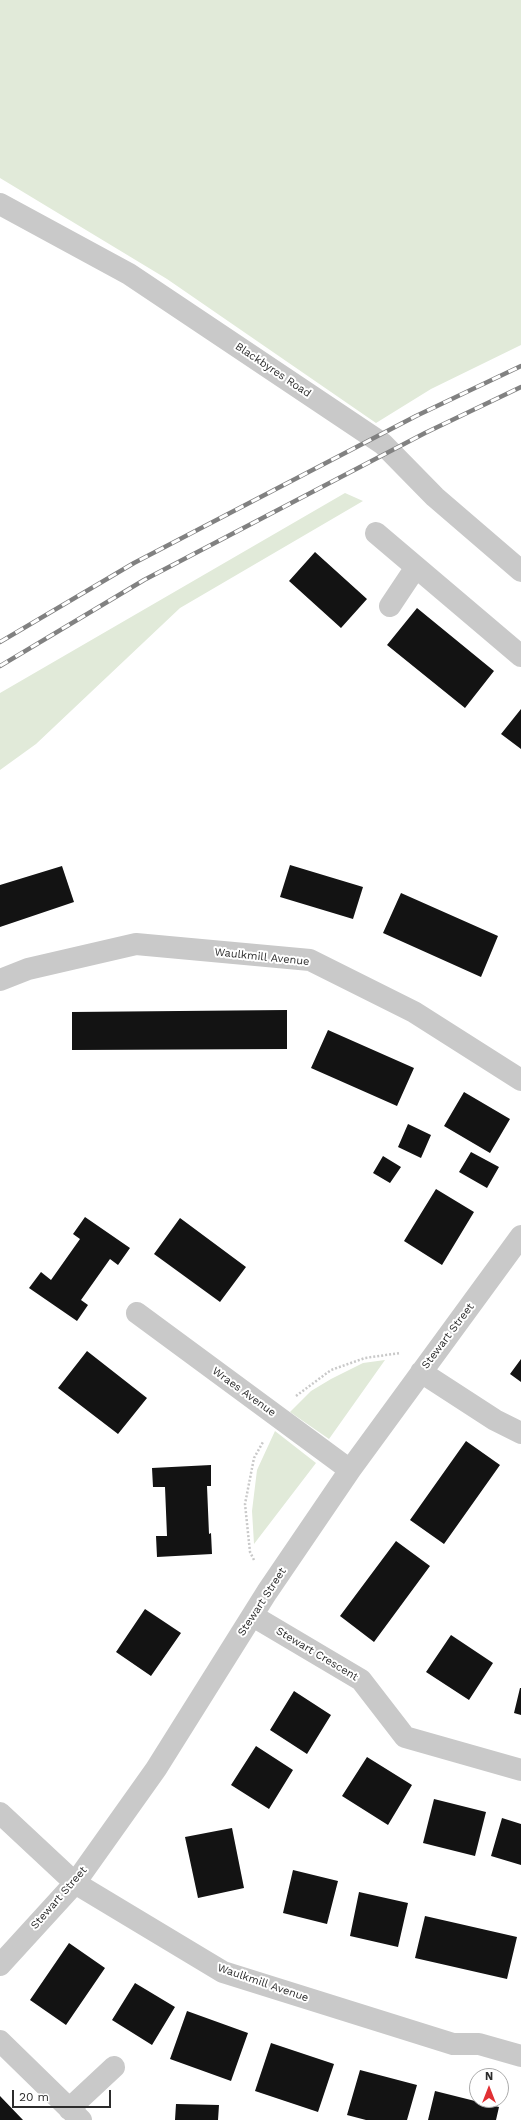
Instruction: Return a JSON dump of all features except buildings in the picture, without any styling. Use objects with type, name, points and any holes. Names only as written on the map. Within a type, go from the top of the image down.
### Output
[{"type":"street","name":"Blackbyres Road","points":[[0,204],[129,274],[383,444],[435,497],[521,571]]},
{"type":"street","points":[[376,533],[521,656]]},
{"type":"street","points":[[390,606],[416,567]]},
{"type":"street","name":"Waulkmill Avenue","points":[[0,980],[28,969],[136,944],[310,960],[414,1012],[521,1080]]},
{"type":"street","name":"Stewart Street","points":[[0,1964],[75,1883],[156,1769],[253,1616],[350,1470],[521,1236]]},
{"type":"street","name":"Wraes Avenue","points":[[137,1313],[350,1470]]},
{"type":"street","points":[[421,1372],[495,1420],[521,1433]]},
{"type":"street","name":"Stewart Crescent","points":[[253,1616],[361,1680],[406,1737],[521,1770]]},
{"type":"street","name":"Waulkmill Avenue","points":[[0,1813],[75,1883],[223,1972],[453,2044],[479,2044],[521,2056]]},
{"type":"street","points":[[0,2041],[75,2114],[114,2067]]},
{"type":"green space","points":[[0,0],[521,0],[521,345],[431,389],[376,423],[167,279],[0,178]]},
{"type":"green space","points":[[345,493],[363,501],[180,608],[36,744],[0,770],[0,693]]},
{"type":"green space","points":[[385,1360],[329,1439],[290,1412],[311,1391],[331,1379],[363,1363]]},
{"type":"green space","points":[[275,1431],[316,1463],[254,1544],[252,1511],[257,1470]]},
{"type":"railway","points":[[0,642],[134,563],[416,416],[521,366]]},
{"type":"railway","points":[[0,666],[144,580],[425,433],[521,387]]}]
